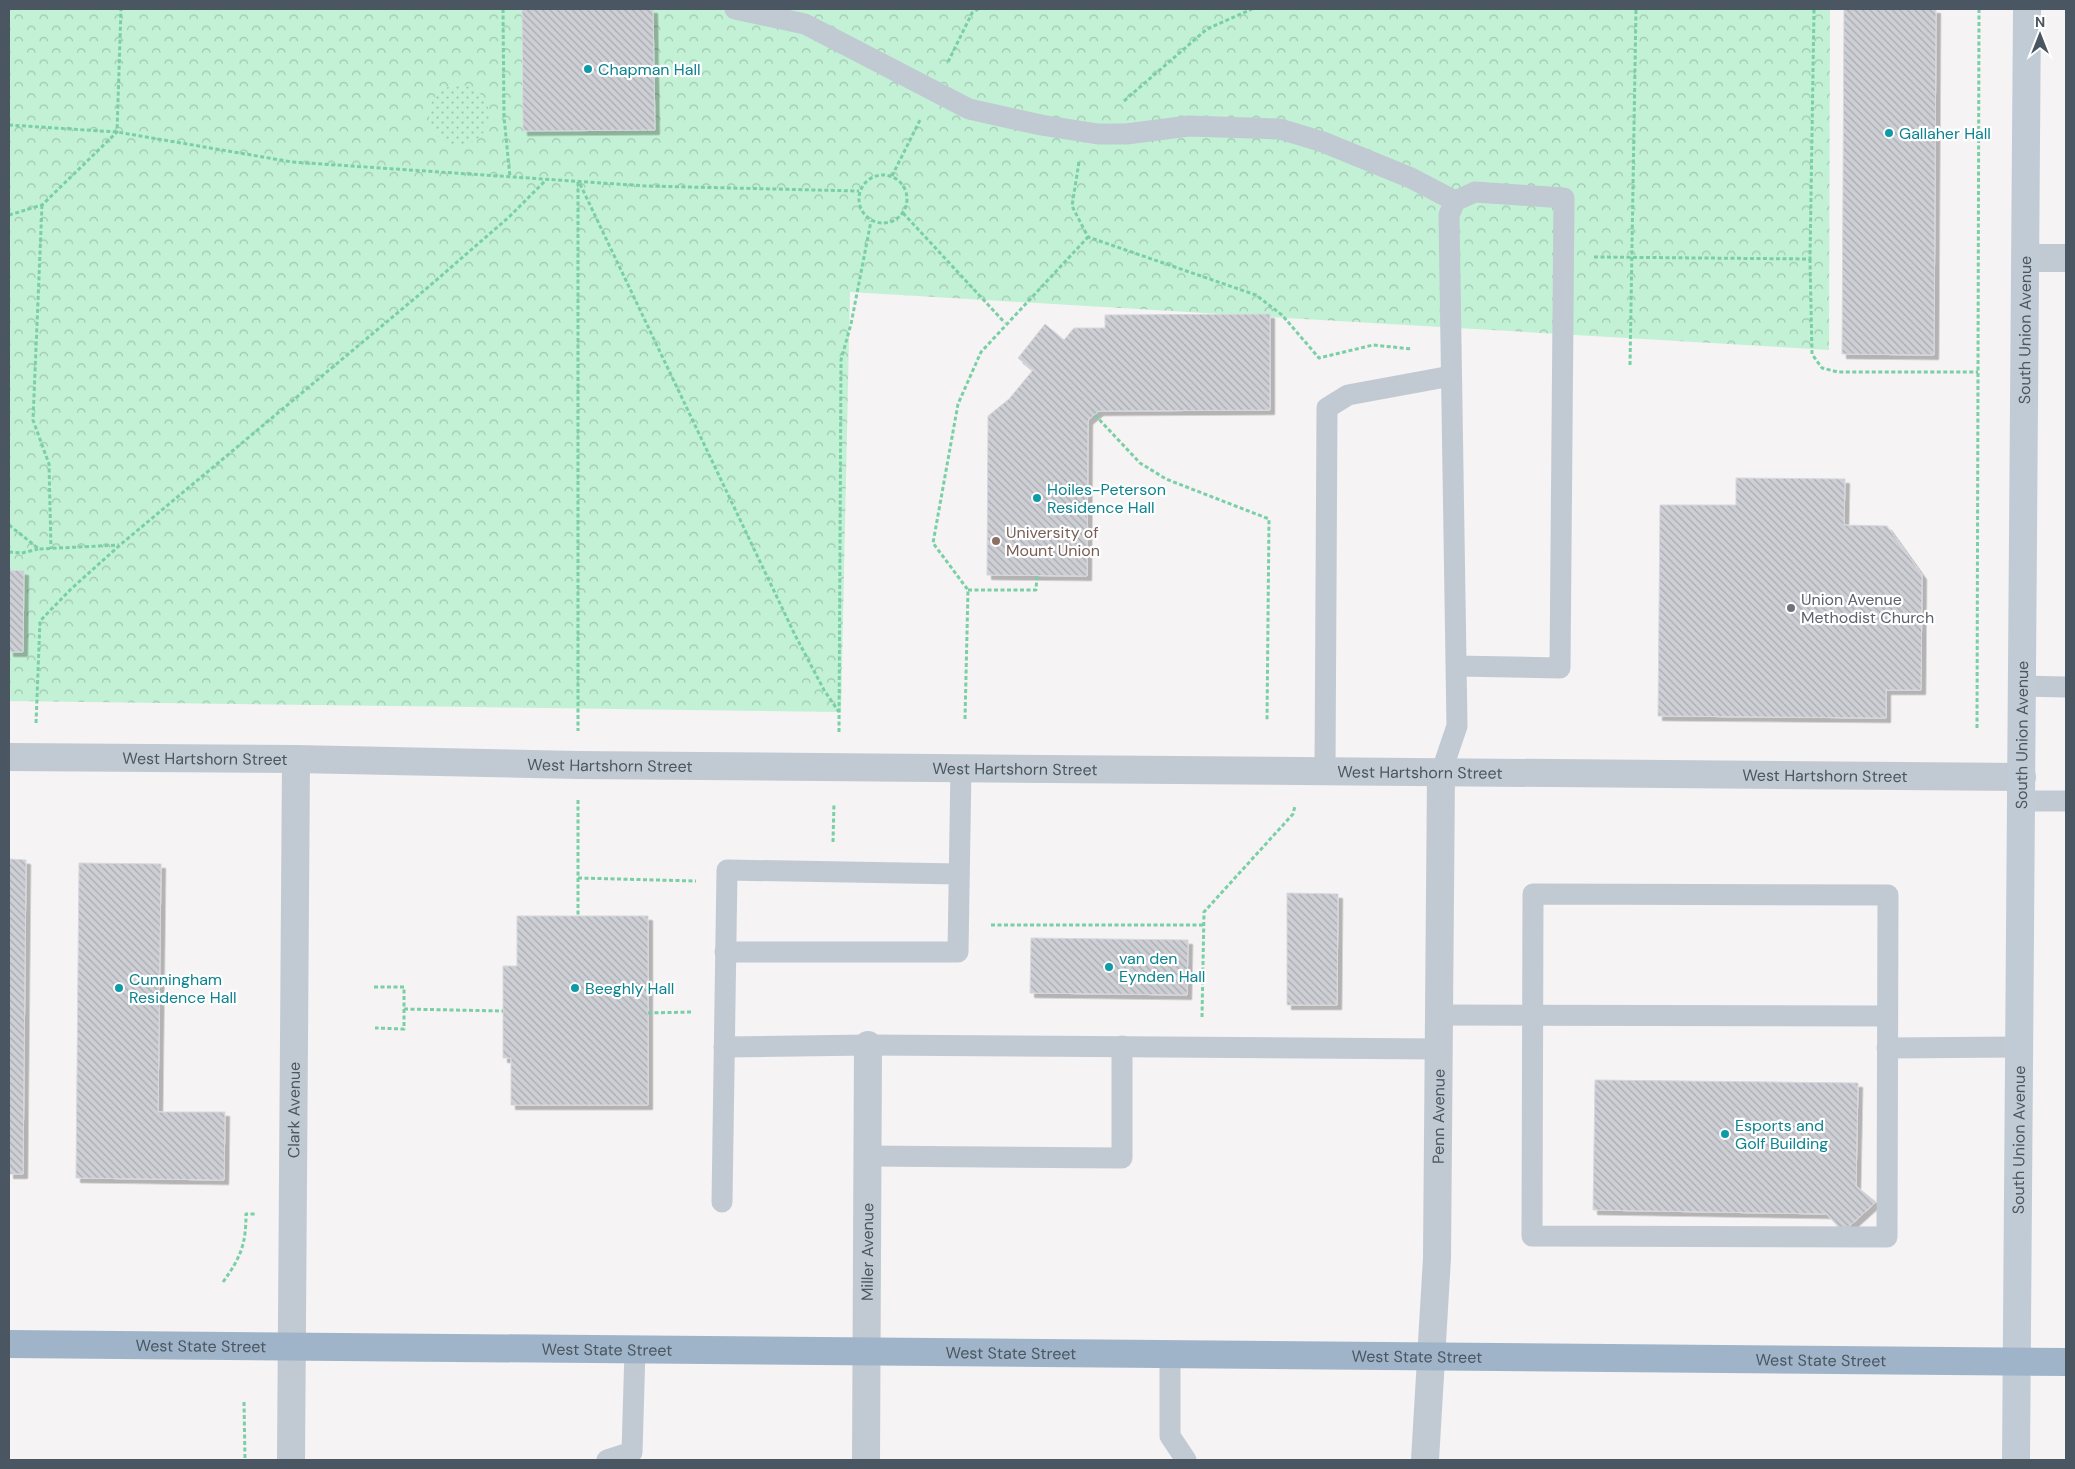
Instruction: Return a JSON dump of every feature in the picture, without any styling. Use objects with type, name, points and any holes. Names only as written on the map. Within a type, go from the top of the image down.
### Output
[{"type":"highway","name":"West State Street","points":[[9,1344],[1432,1358],[2066,1362]]},
{"type":"main road","name":"South Union Avenue","points":[[2016,1460],[2015,1362],[2022,789],[2027,9]]},
{"type":"street","points":[[2026,258],[2066,258]]},
{"type":"street","name":"West Hartshorn Street","points":[[21,758],[296,759],[578,765],[1314,771],[2022,789]]},
{"type":"street","name":"Clark Avenue","points":[[291,1460],[296,759]]},
{"type":"street","name":"Penn Avenue","points":[[1425,1460],[1437,1258],[1441,773]]},
{"type":"street","name":"Miller Avenue","points":[[866,1460],[868,1045]]},
{"type":"lane","points":[[735,9],[806,24],[969,109],[1041,125],[1098,134],[1126,134],[1189,126],[1280,129],[1332,145],[1411,178],[1455,201]]},
{"type":"lane","points":[[1441,773],[1457,726],[1451,376],[1449,216],[1455,201],[1476,192],[1564,198],[1560,668],[1456,666]]},
{"type":"lane","points":[[1314,771],[1327,408],[1348,395],[1451,376]]},
{"type":"lane","points":[[2022,686],[2066,687]]},
{"type":"lane","points":[[725,952],[958,952],[961,767]]},
{"type":"lane","points":[[2022,789],[2066,801]]},
{"type":"lane","points":[[722,1202],[727,870],[959,874]]},
{"type":"lane","points":[[1533,894],[1888,895],[1887,1016],[1887,1237],[1532,1236],[1533,894]]},
{"type":"lane","points":[[1439,1015],[1887,1016]]},
{"type":"lane","points":[[724,1047],[868,1045],[1439,1049]]},
{"type":"lane","points":[[868,1156],[1122,1158],[1122,1046]]},
{"type":"lane","points":[[1887,1048],[2018,1047]]},
{"type":"lane","points":[[607,1460],[632,1452],[636,1350]]},
{"type":"lane","points":[[1164,1460],[1170,1436],[1170,1355]]},
{"type":"lane","points":[[1170,1436],[1186,1460]]},
{"type":"path","points":[[9,215],[42,205],[117,132],[121,9]]},
{"type":"path","points":[[503,9],[504,117],[510,177]]},
{"type":"path","points":[[1252,9],[1207,29],[1127,97],[1098,134],[1078,163],[1072,206],[1088,237],[1256,295],[1282,315],[1319,358],[1373,345],[1451,353]]},
{"type":"path","points":[[1630,365],[1636,9]]},
{"type":"path","points":[[1814,9],[1810,259],[1812,354],[1822,368],[1838,372],[1978,372]]},
{"type":"path","points":[[1977,728],[1979,9]]},
{"type":"path","points":[[9,125],[117,132],[292,162],[646,186],[860,191]]},
{"type":"path","points":[[883,174],[892,176],[901,182],[907,192],[907,204],[903,214],[894,221],[883,223],[871,221],[862,213],[858,202],[860,191],[864,182],[873,176],[883,174]]},
{"type":"path","points":[[21,758],[38,709],[40,621],[71,589],[120,545],[509,218],[546,180]]},
{"type":"path","points":[[578,182],[795,635],[824,690],[840,713]]},
{"type":"path","points":[[578,182],[578,916]]},
{"type":"path","points":[[42,205],[32,420],[49,464],[51,549]]},
{"type":"path","points":[[903,214],[1005,323]]},
{"type":"path","points":[[833,809],[840,713],[839,440],[841,360],[851,324],[871,221]]},
{"type":"path","points":[[965,719],[968,590],[933,543],[958,404],[980,352],[1005,323],[1088,237]]},
{"type":"path","points":[[1632,258],[1810,259]]},
{"type":"path","points":[[1095,415],[1140,463],[1166,479],[1269,519],[1267,721]]},
{"type":"path","points":[[9,525],[39,549]]},
{"type":"path","points":[[9,552],[22,553],[39,549],[120,545]]},
{"type":"path","points":[[968,590],[1036,590],[1036,576]]},
{"type":"path","points":[[1202,1047],[1202,925],[1204,912],[1293,814],[1314,771]]},
{"type":"path","points":[[578,878],[667,880]]},
{"type":"path","points":[[958,925],[1202,925]]},
{"type":"path","points":[[374,987],[404,987],[404,1029],[375,1028]]},
{"type":"path","points":[[404,1009],[503,1011]]},
{"type":"path","points":[[223,1282],[238,1261],[246,1238],[246,1214],[293,1216]]},
{"type":"path","points":[[244,1402],[245,1460]]},
{"type":"green space","points":[[9,9],[1830,9],[1829,350],[850,292],[841,712],[9,701]]},
{"type":"green space","points":[[459,85],[476,90],[484,98],[489,115],[484,132],[476,140],[459,145],[442,140],[434,132],[429,115],[434,98],[442,90]]},
{"type":"building","name":"Chapman Hall","points":[[522,9],[653,9],[655,130],[523,131]]},
{"type":"building","name":"Gallaher Hall","points":[[1844,9],[1936,9],[1934,355],[1842,354]]},
{"type":"building","name":"Hoiles-Peterson Residence Hall","points":[[1270,314],[1270,410],[1099,411],[1088,420],[1087,576],[987,575],[988,416],[1009,399],[1033,370],[1018,358],[1045,324],[1064,340],[1074,328],[1105,328],[1105,315]]},
{"type":"building","name":"Union Avenue Methodist Church","points":[[1736,478],[1845,479],[1844,525],[1887,526],[1922,575],[1921,690],[1886,690],[1886,718],[1658,716],[1660,505],[1736,505]]},
{"type":"building","points":[[9,570],[24,571],[23,652],[9,652]]},
{"type":"building","points":[[9,859],[26,860],[23,1174],[9,1174]]},
{"type":"building","name":"Cunningham Residence Hall","points":[[79,863],[161,864],[158,1112],[225,1112],[224,1180],[76,1178]]},
{"type":"building","points":[[1287,893],[1338,894],[1337,1005],[1287,1005]]},
{"type":"building","name":"Beeghly Hall","points":[[517,916],[648,916],[648,1105],[511,1105],[511,1058],[503,1058],[503,966],[517,966]]},
{"type":"building","name":"van den Eynden Hall","points":[[1031,938],[1188,940],[1187,995],[1030,993]]},
{"type":"building","name":"Esports and Golf Building","points":[[1595,1080],[1858,1083],[1856,1186],[1876,1202],[1843,1232],[1827,1214],[1593,1210]]},
{"type":"place","name":"Chapman Hall","points":[[588,69]]},
{"type":"place","name":"Gallaher Hall","points":[[1889,133]]},
{"type":"place","name":"Hoiles-Peterson Residence Hall","points":[[1037,498]]},
{"type":"place","name":"University of Mount Union","points":[[996,541]]},
{"type":"place","name":"Union Avenue Methodist Church","points":[[1791,608]]},
{"type":"place","name":"van den Eynden Hall","points":[[1109,967]]},
{"type":"place","name":"Cunningham Residence Hall","points":[[119,988]]},
{"type":"place","name":"Beeghly Hall","points":[[575,988]]},
{"type":"place","name":"Esports and Golf Building","points":[[1725,1134]]}]
